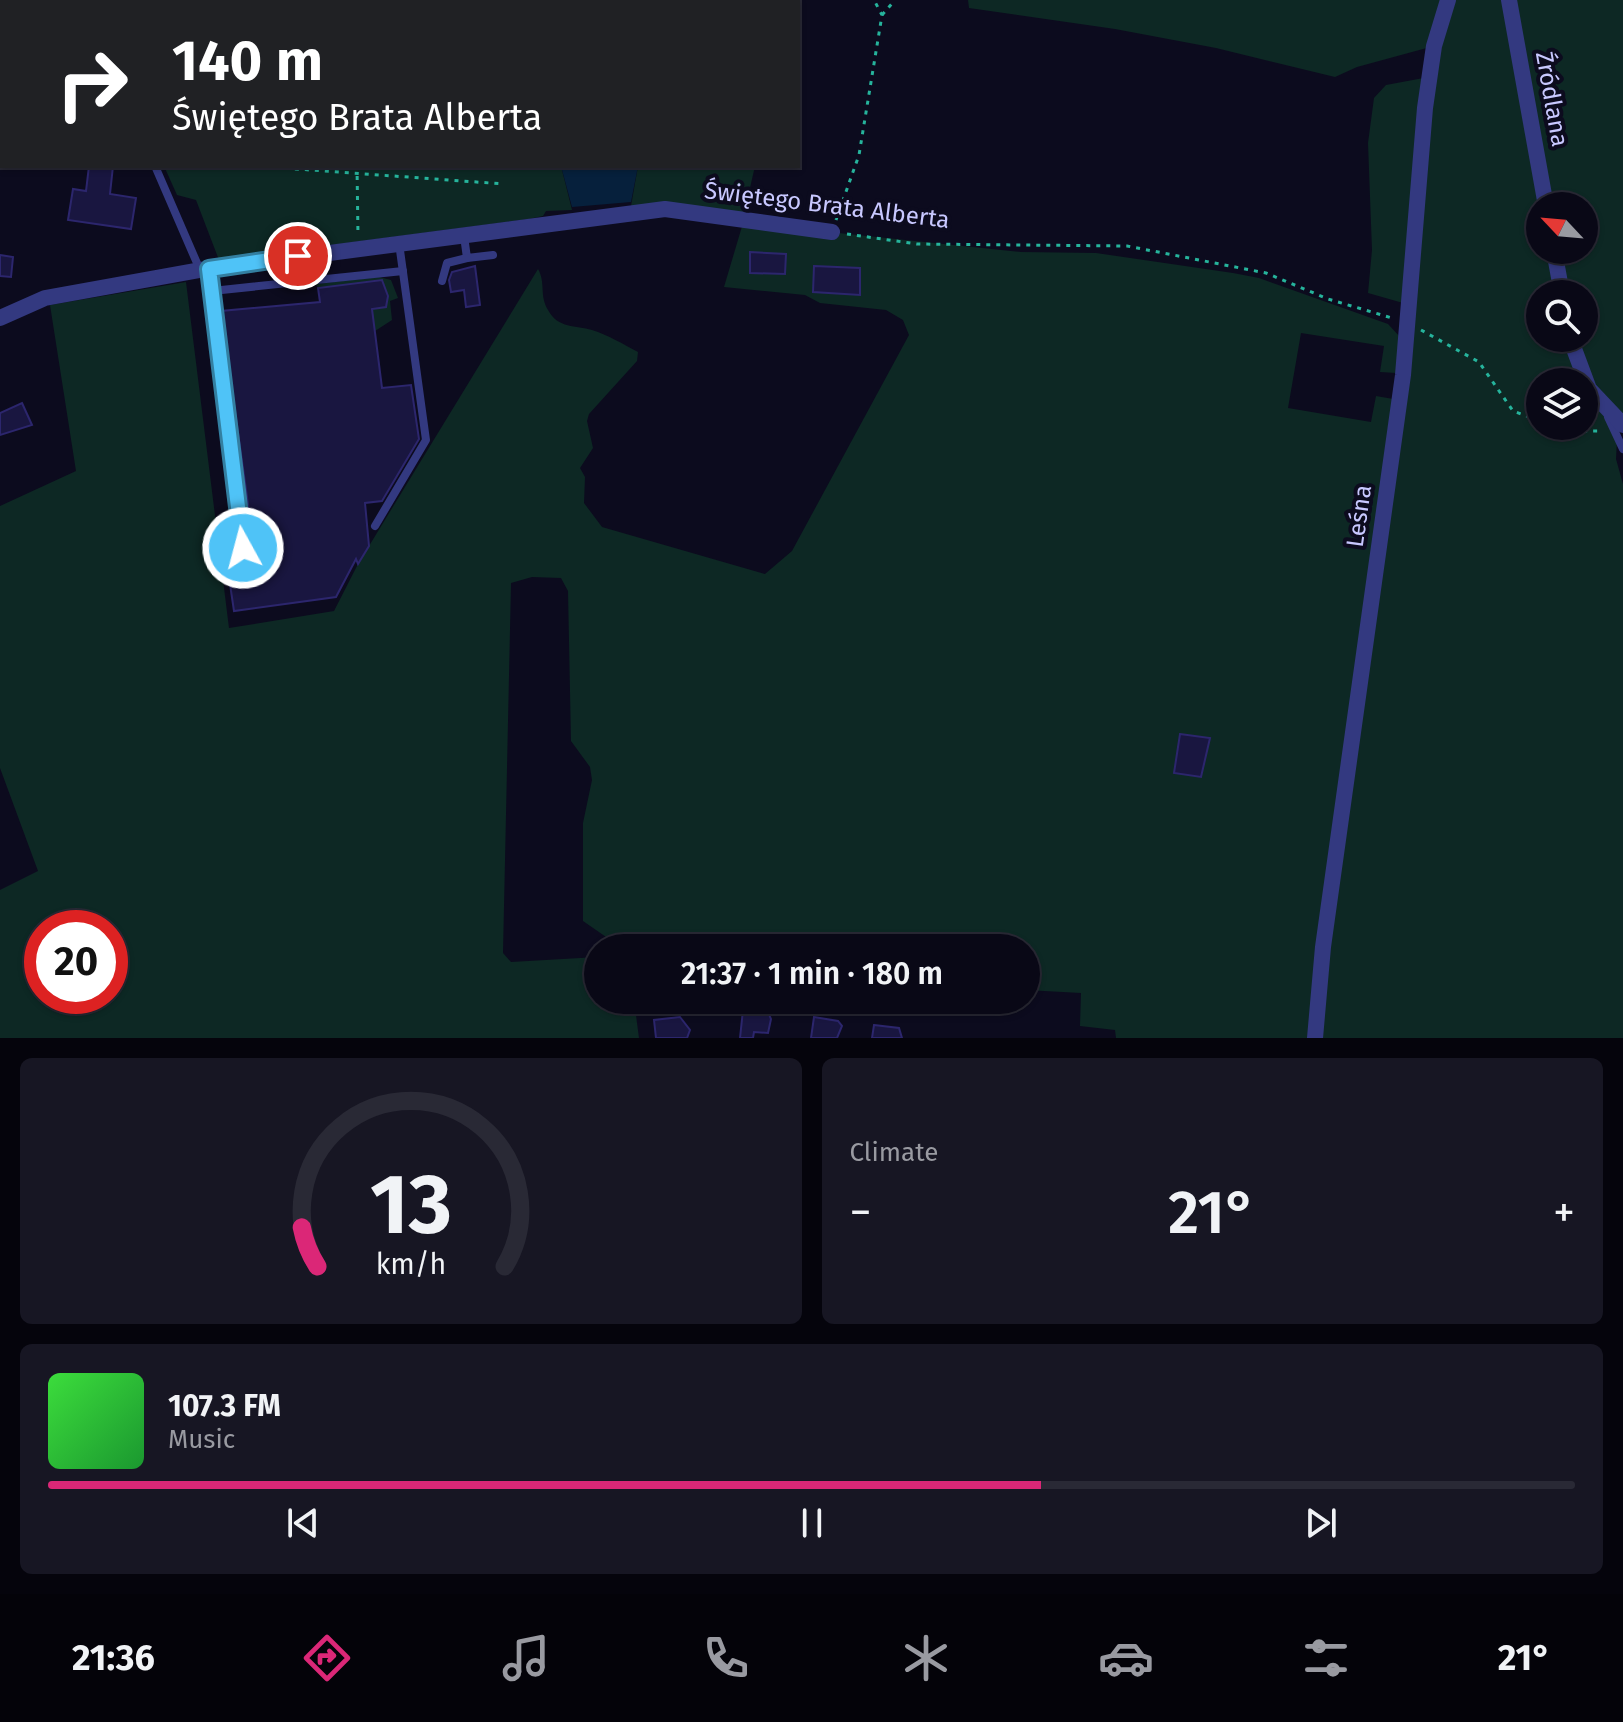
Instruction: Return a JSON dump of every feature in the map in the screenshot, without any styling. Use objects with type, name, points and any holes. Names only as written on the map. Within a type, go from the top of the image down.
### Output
[{"type":"street","name":"Leśna","points":[[1315,1038],[1323,947],[1407,323],[1425,108],[1434,46],[1448,0]]},
{"type":"street","name":"Źródlana","points":[[1509,0],[1543,192]]},
{"type":"street","name":"Świętego Brata Alberta","points":[[0,318],[45,298],[204,269],[665,209],[832,232]]},
{"type":"street","points":[[1574,352],[1589,389],[1619,428]]},
{"type":"lane","points":[[156,168],[212,291],[243,548],[267,545]]},
{"type":"lane","points":[[464,235],[467,258]]},
{"type":"lane","points":[[375,526],[426,440],[399,243]]},
{"type":"lane","points":[[442,281],[447,263],[493,255]]},
{"type":"lane","points":[[212,291],[403,271]]},
{"type":"lane","points":[[1619,428],[1623,449]]},
{"type":"path","points":[[874,0],[882,15]]},
{"type":"path","points":[[832,232],[859,155],[882,15],[895,0]]},
{"type":"path","points":[[280,168],[504,184]]},
{"type":"path","points":[[357,168],[358,248]]},
{"type":"path","name":"Świętego Brata Alberta","points":[[832,232],[917,244],[1127,246],[1266,273],[1328,299],[1407,323],[1479,362],[1513,411],[1526,416]]},
{"type":"path","points":[[1598,429],[1619,428]]},
{"type":"green space","points":[[968,0],[1509,0],[1538,192],[1526,192],[1526,264],[1557,264],[1559,280],[1526,280],[1526,352],[1577,352],[1584,368],[1526,368],[1526,440],[1598,440],[1598,398],[1617,439],[1616,459],[1623,484],[1623,1038],[1116,1038],[1115,1030],[1080,1026],[1081,993],[1040,991],[1040,934],[602,934],[583,921],[583,823],[592,780],[590,767],[571,741],[568,591],[561,578],[532,577],[511,583],[503,953],[511,962],[584,958],[584,1014],[636,1014],[639,1038],[0,1038],[0,890],[38,871],[0,768],[0,506],[76,471],[50,305],[186,282],[229,628],[334,611],[358,564],[538,269],[545,305],[552,316],[568,325],[598,332],[638,352],[637,361],[589,414],[587,421],[593,448],[580,468],[585,477],[584,503],[602,527],[765,574],[792,551],[909,335],[903,320],[886,310],[820,303],[805,295],[724,287],[743,223],[1021,252],[1096,253],[1259,278],[1388,324],[1400,337],[1396,373],[1380,372],[1384,346],[1301,333],[1288,408],[1371,422],[1376,396],[1399,400],[1410,305],[1368,293],[1372,250],[1368,143],[1374,98],[1386,85],[1429,77],[1434,46],[1357,67],[1335,77],[1216,48],[1115,29],[969,8]]},
{"type":"green space","points":[[1511,0],[1623,0],[1623,415],[1601,402],[1598,368],[1586,368],[1579,352],[1598,352],[1598,280],[1562,280],[1559,264],[1598,264],[1598,192],[1546,192]]},
{"type":"green space","points":[[165,168],[562,168],[572,210],[546,211],[543,216],[529,219],[219,260],[196,200],[177,195]]},
{"type":"green space","points":[[638,168],[755,168],[744,214],[631,206]]},
{"type":"green space","points":[[379,277],[391,280],[398,298],[390,301],[392,320],[375,331],[372,309],[386,307],[388,296],[382,280],[318,288],[316,284]]},
{"type":"water","points":[[562,168],[638,168],[631,202],[572,207]]},
{"type":"building","points":[[89,168],[113,168],[110,194],[136,198],[131,229],[68,220],[73,189],[86,191]]},
{"type":"building","points":[[750,252],[786,254],[785,274],[750,273]]},
{"type":"building","points":[[0,255],[13,257],[11,277],[0,276]]},
{"type":"building","points":[[475,266],[480,305],[466,307],[464,290],[451,292],[449,280],[452,272]]},
{"type":"building","points":[[814,266],[860,268],[860,295],[813,292]]},
{"type":"building","points":[[382,280],[388,296],[386,307],[372,309],[382,388],[411,385],[419,439],[382,501],[365,503],[369,546],[358,564],[356,559],[336,597],[234,611],[227,564],[256,560],[255,554],[271,551],[274,545],[269,538],[253,540],[221,311],[320,302],[318,288]]},
{"type":"building","points":[[22,403],[32,425],[0,435],[0,413]]},
{"type":"building","points":[[1180,734],[1210,738],[1201,777],[1174,773]]},
{"type":"building","points":[[743,1014],[769,1014],[768,1033],[754,1032],[753,1038],[740,1038]]},
{"type":"building","points":[[680,1017],[690,1030],[687,1038],[656,1038],[654,1020]]},
{"type":"building","points":[[814,1017],[838,1021],[842,1026],[837,1038],[811,1038]]},
{"type":"building","points":[[874,1025],[899,1028],[902,1038],[872,1038]]},
{"type":"route","points":[[243,548],[209,269],[298,256]]}]
